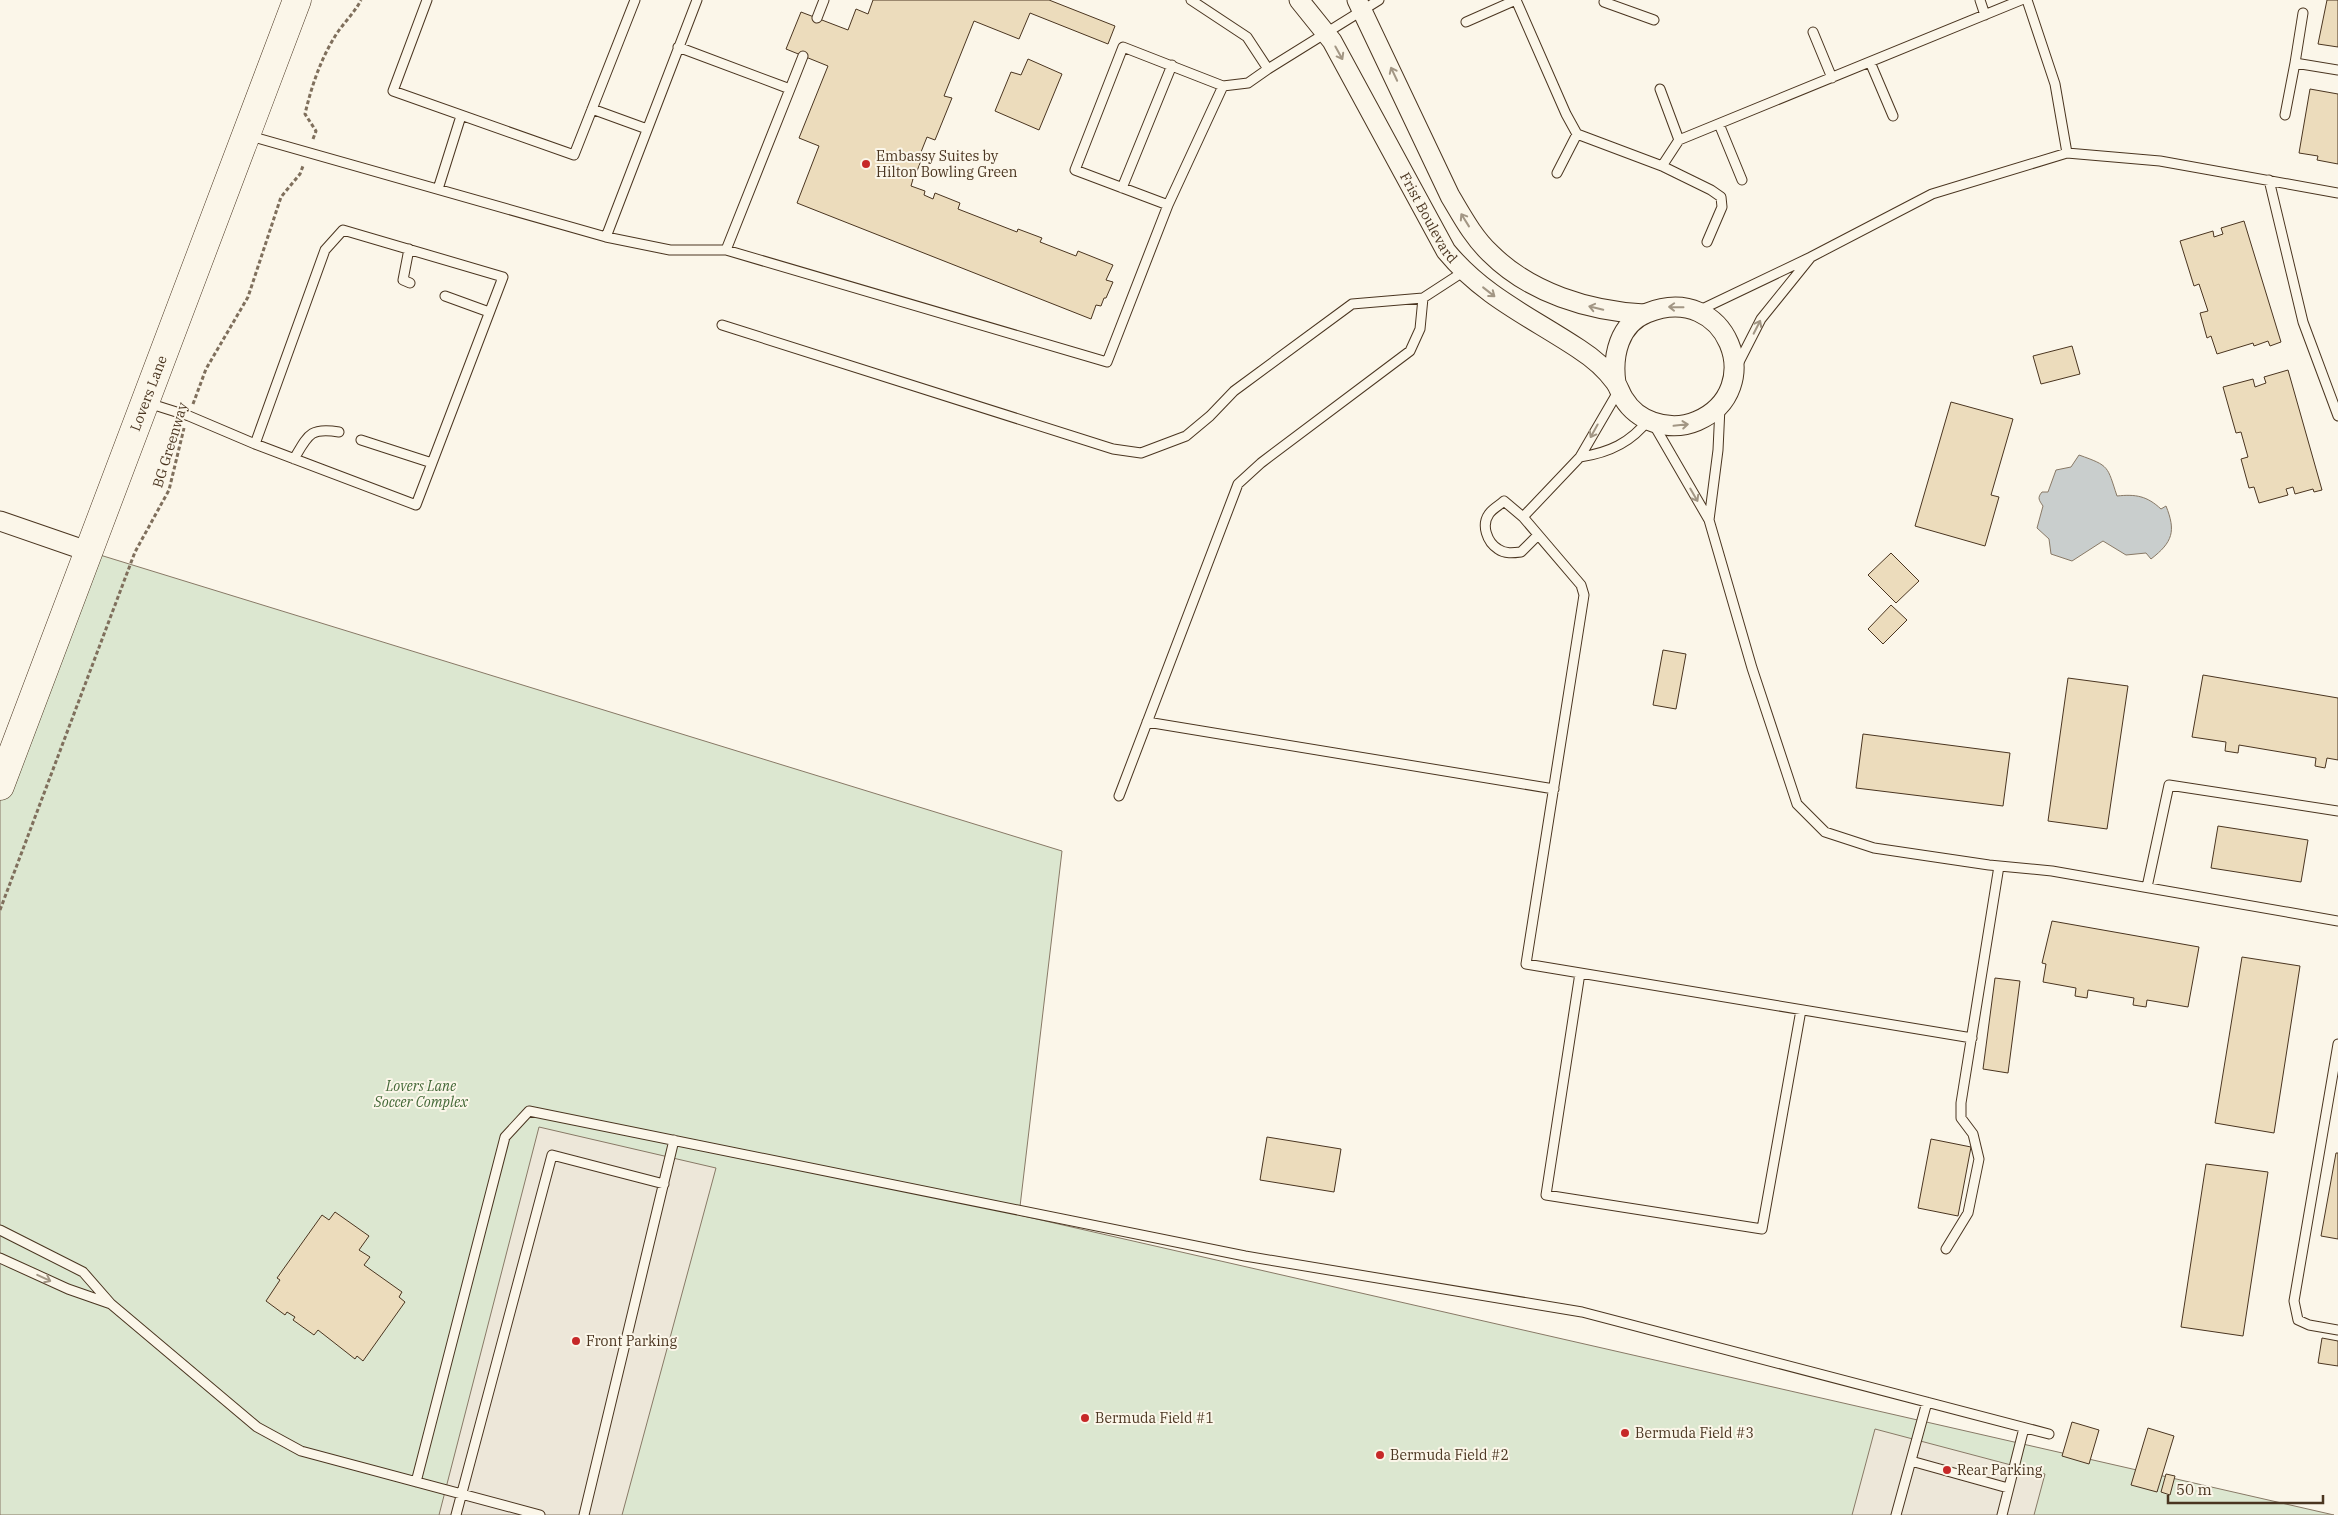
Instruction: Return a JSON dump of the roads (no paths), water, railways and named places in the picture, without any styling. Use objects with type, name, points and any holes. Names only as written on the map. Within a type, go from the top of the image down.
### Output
[{"type":"main road","name":"Lovers Lane","points":[[0,786],[87,551],[146,402],[297,0]]},
{"type":"street","name":"Frist Boulevard","points":[[1299,0],[1327,34],[1368,105],[1446,251],[1464,272],[1506,305],[1598,363],[1618,386]]},
{"type":"street","name":"Frist Boulevard","points":[[1366,3],[1450,196],[1467,224],[1489,253],[1514,274],[1548,292],[1611,312],[1644,314]]},
{"type":"street","name":"Frist Boulevard","points":[[1680,306],[1698,311],[1714,321],[1726,335],[1733,352],[1734,370],[1730,388],[1720,404],[1706,417],[1689,424],[1671,426],[1651,421],[1636,413],[1624,399],[1618,386],[1614,367],[1616,351],[1622,336],[1631,324],[1644,314],[1661,307],[1680,306]]},
{"type":"street","points":[[0,521],[87,551]]},
{"type":"lane","points":[[427,0],[393,91],[574,155],[634,0]]},
{"type":"lane","points":[[606,237],[697,0]]},
{"type":"lane","points":[[817,18],[824,0]]},
{"type":"lane","points":[[1192,0],[1248,37],[1268,69]]},
{"type":"lane","points":[[1466,22],[1516,0],[1566,114],[1577,134],[1662,166],[1711,190],[1721,197],[1722,207],[1707,242]]},
{"type":"lane","points":[[1980,0],[1985,15]]},
{"type":"lane","points":[[1662,166],[1679,140],[2021,0]]},
{"type":"lane","points":[[2027,0],[2055,84],[2067,153]]},
{"type":"lane","points":[[1602,1],[1654,20]]},
{"type":"lane","points":[[1168,205],[1075,170],[1123,46],[1223,86],[1248,83],[1327,34],[1366,3]]},
{"type":"lane","points":[[2285,115],[2303,13]]},
{"type":"lane","points":[[1813,32],[1832,78]]},
{"type":"lane","points":[[678,47],[790,89]]},
{"type":"lane","points":[[726,250],[802,56]]},
{"type":"lane","points":[[1870,62],[1893,116]]},
{"type":"lane","points":[[2295,63],[2338,70]]},
{"type":"lane","points":[[1122,188],[1172,66]]},
{"type":"lane","points":[[246,135],[606,237],[670,250],[726,250],[1107,362],[1168,205],[1223,86]]},
{"type":"lane","points":[[1660,90],[1679,140]]},
{"type":"lane","points":[[592,109],[647,129]]},
{"type":"lane","points":[[438,189],[461,116]]},
{"type":"lane","points":[[1719,124],[1742,180]]},
{"type":"lane","points":[[1558,173],[1577,134]]},
{"type":"lane","points":[[1698,311],[1932,194],[2067,153],[2160,161],[2338,193]]},
{"type":"lane","points":[[2269,180],[2303,322],[2338,416]]},
{"type":"lane","points":[[146,402],[189,416],[255,444],[416,505],[503,277],[343,230],[325,250],[255,444]]},
{"type":"lane","points":[[408,250],[403,280],[410,283]]},
{"type":"lane","points":[[1734,370],[1761,319],[1811,256]]},
{"type":"lane","points":[[722,325],[1113,449],[1142,453],[1186,436],[1210,416],[1234,390],[1352,304],[1423,298],[1464,272]]},
{"type":"lane","points":[[445,296],[489,312]]},
{"type":"lane","points":[[1119,796],[1238,484],[1261,463],[1410,351],[1420,328],[1423,298]]},
{"type":"lane","points":[[1523,517],[1580,457],[1618,386]]},
{"type":"lane","points":[[1709,520],[1718,450],[1720,404]]},
{"type":"lane","points":[[1580,457],[1602,454],[1618,446],[1637,434],[1651,421],[1709,520],[1752,668],[1797,804],[1825,832],[1874,848],[1999,866],[2052,871],[2338,921]]},
{"type":"lane","points":[[294,459],[304,441],[312,434],[321,429],[339,432]]},
{"type":"lane","points":[[361,440],[432,463]]},
{"type":"lane","points":[[1538,535],[1521,552],[1508,553],[1497,549],[1488,537],[1485,527],[1488,514],[1504,501],[1523,517],[1581,585],[1584,595],[1526,964],[1972,1038]]},
{"type":"lane","points":[[1147,722],[1554,789]]},
{"type":"lane","points":[[2147,887],[2170,785],[2338,811]]},
{"type":"lane","points":[[1946,1249],[1968,1213],[1979,1159],[1972,1134],[1962,1118],[1961,1103],[1999,866]]},
{"type":"lane","points":[[1580,973],[1546,1195],[1762,1230],[1801,1010]]},
{"type":"lane","points":[[2338,1044],[2294,1301],[2298,1320],[2308,1325],[2338,1330]]},
{"type":"lane","points":[[416,1482],[505,1137],[529,1110],[1245,1256],[1582,1312],[2050,1434]]},
{"type":"lane","points":[[584,1515],[674,1140]]},
{"type":"lane","points":[[456,1515],[552,1155],[664,1184]]},
{"type":"lane","points":[[0,1230],[83,1272],[111,1304],[257,1427],[301,1451],[540,1515]]},
{"type":"lane","points":[[0,1258],[68,1289],[111,1304]]},
{"type":"lane","points":[[1896,1515],[1927,1402]]},
{"type":"lane","points":[[2002,1515],[2024,1428]]},
{"type":"lane","points":[[1911,1461],[2008,1488]]},
{"type":"place","name":"Embassy Suites by Hilton Bowling Green","points":[[866,164]]},
{"type":"place","name":"Front Parking","points":[[576,1341]]},
{"type":"place","name":"Bermuda Field #1","points":[[1085,1418]]},
{"type":"place","name":"Bermuda Field #3","points":[[1625,1433]]},
{"type":"place","name":"Bermuda Field #2","points":[[1380,1455]]},
{"type":"place","name":"Rear Parking","points":[[1947,1470]]},
{"type":"park label","name":"Lovers Lane Soccer Complex","points":[[421,1094]]}]
